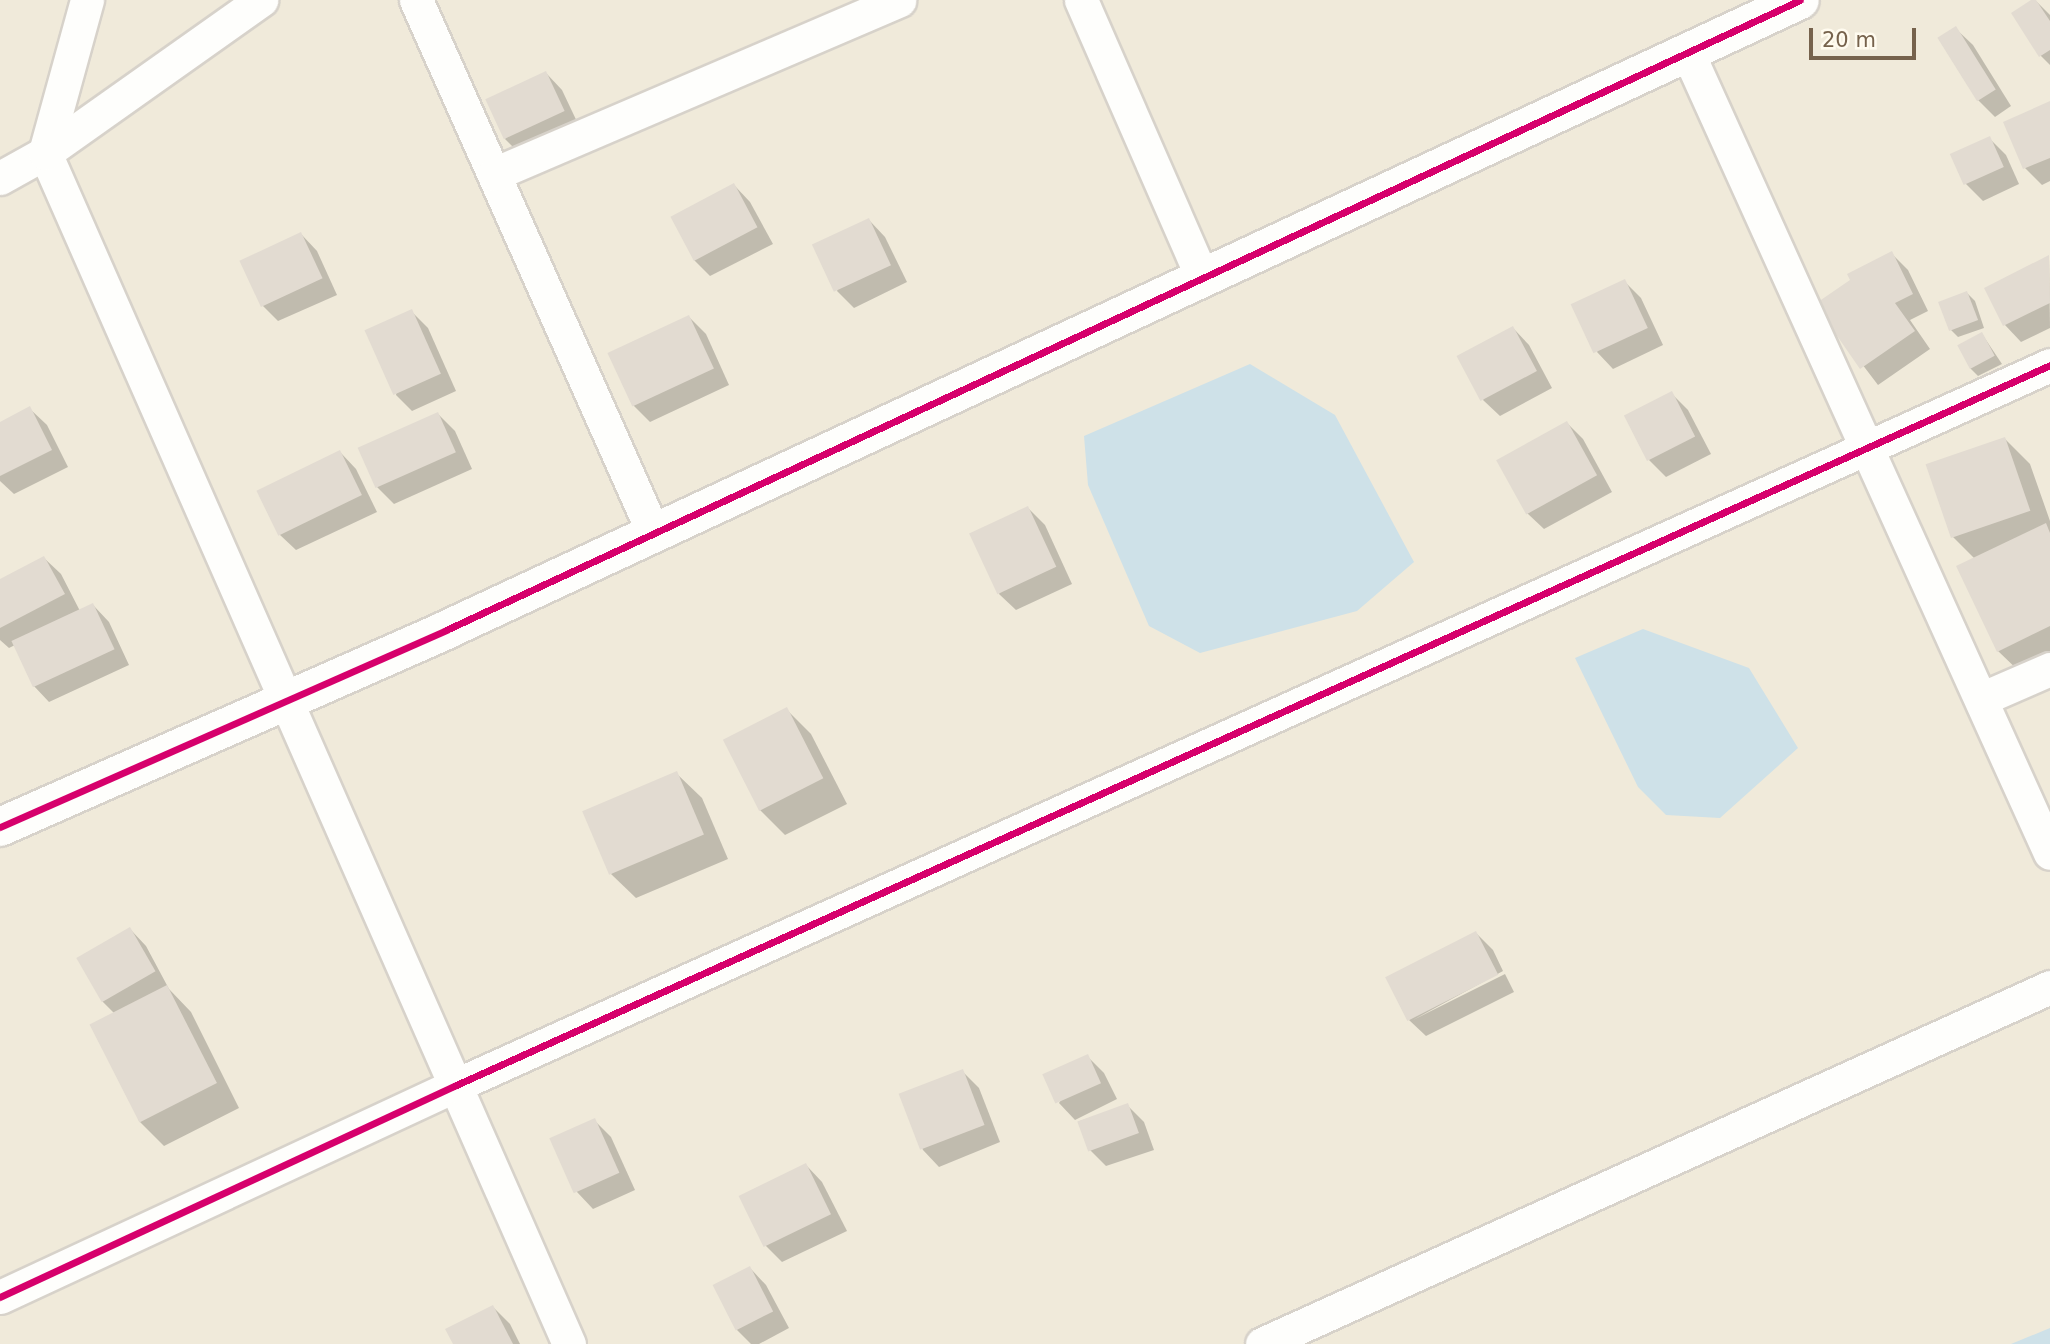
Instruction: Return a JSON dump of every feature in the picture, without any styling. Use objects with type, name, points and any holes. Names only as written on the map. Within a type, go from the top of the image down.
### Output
[{"type":"street","points":[[86,0],[44,153],[283,702],[569,1344]]},
{"type":"street","points":[[0,178],[44,153],[261,0]]},
{"type":"street","points":[[416,0],[653,534]]},
{"type":"street","points":[[494,174],[899,0]]},
{"type":"street","points":[[1081,0],[1202,277]]},
{"type":"street","points":[[0,827],[653,534],[1800,0]]},
{"type":"street","points":[[1687,51],[2050,853]]},
{"type":"street","points":[[0,1297],[454,1086],[2050,365]]},
{"type":"street","points":[[1981,699],[2050,669]]},
{"type":"street","points":[[1262,1344],[2050,987]]},
{"type":"shaded area","points":[[0,0],[2050,0],[2050,1344],[0,1344]]},
{"type":"shaded area","points":[[1250,364],[1335,415],[1414,562],[1357,611],[1200,653],[1149,626],[1088,485],[1084,436]]},
{"type":"shaded area","points":[[1643,629],[1749,668],[1798,748],[1720,818],[1666,815],[1638,787],[1575,658]]},
{"type":"shaded area","points":[[2050,1328],[2050,1344],[2011,1344]]},
{"type":"building","points":[[2031,0],[2036,0],[2050,21],[2050,50],[2039,57],[2011,13]]},
{"type":"building","points":[[1956,26],[1996,90],[1977,101],[1937,38]]},
{"type":"building","points":[[546,71],[565,111],[504,139],[485,99]]},
{"type":"building","points":[[2050,101],[2050,158],[2023,169],[2003,122]]},
{"type":"building","points":[[1990,136],[2004,167],[1964,185],[1950,154]]},
{"type":"building","points":[[734,183],[757,227],[694,261],[670,217]]},
{"type":"building","points":[[869,218],[891,265],[834,292],[812,245]]},
{"type":"building","points":[[301,232],[323,278],[261,307],[239,261]]},
{"type":"building","points":[[1892,251],[1913,294],[1895,303],[1915,331],[1860,369],[1815,304],[1850,280],[1847,274]]},
{"type":"building","points":[[2049,255],[2050,303],[2003,326],[1984,288]]},
{"type":"building","points":[[1625,279],[1648,328],[1593,353],[1571,304]]},
{"type":"building","points":[[1967,291],[1978,320],[1949,331],[1938,302]]},
{"type":"building","points":[[412,309],[441,374],[393,395],[364,330]]},
{"type":"building","points":[[689,315],[714,368],[632,407],[607,353]]},
{"type":"building","points":[[1513,326],[1537,371],[1480,401],[1456,356]]},
{"type":"building","points":[[1982,332],[1995,356],[1970,369],[1957,345]]},
{"type":"building","points":[[1672,391],[1695,436],[1647,461],[1624,416]]},
{"type":"building","points":[[30,406],[52,450],[0,476],[0,422]]},
{"type":"building","points":[[438,412],[456,452],[376,488],[358,448]]},
{"type":"building","points":[[1567,421],[1597,475],[1526,514],[1496,460]]},
{"type":"building","points":[[2005,437],[2030,511],[1951,538],[1926,464]]},
{"type":"building","points":[[340,450],[362,495],[278,536],[256,491]]},
{"type":"building","points":[[1028,506],[1056,567],[997,594],[969,533]]},
{"type":"building","points":[[2046,523],[2050,533],[2050,626],[1997,652],[1956,566]]},
{"type":"building","points":[[44,556],[65,594],[0,628],[0,579]]},
{"type":"building","points":[[93,603],[115,649],[33,687],[11,641]]},
{"type":"building","points":[[787,707],[823,778],[759,811],[723,740]]},
{"type":"building","points":[[677,771],[704,835],[609,875],[582,811]]},
{"type":"building","points":[[130,927],[156,971],[102,1002],[76,958]]},
{"type":"building","points":[[1476,931],[1498,975],[1407,1021],[1385,977]]},
{"type":"building","points":[[167,985],[217,1083],[139,1123],[89,1024]]},
{"type":"building","points":[[1088,1054],[1101,1083],[1055,1104],[1042,1074]]},
{"type":"building","points":[[963,1069],[985,1125],[920,1150],[899,1094]]},
{"type":"building","points":[[1128,1103],[1139,1133],[1088,1152],[1077,1121]]},
{"type":"building","points":[[595,1118],[619,1173],[574,1193],[549,1138]]},
{"type":"building","points":[[806,1163],[831,1214],[764,1247],[739,1196]]},
{"type":"building","points":[[750,1266],[773,1311],[736,1331],[713,1285]]},
{"type":"building","points":[[493,1305],[513,1344],[453,1344],[445,1329]]},
{"type":"cycle path","points":[[0,827],[446,630],[1800,0]]},
{"type":"cycle path","points":[[0,1297],[454,1086],[2050,365]]}]
